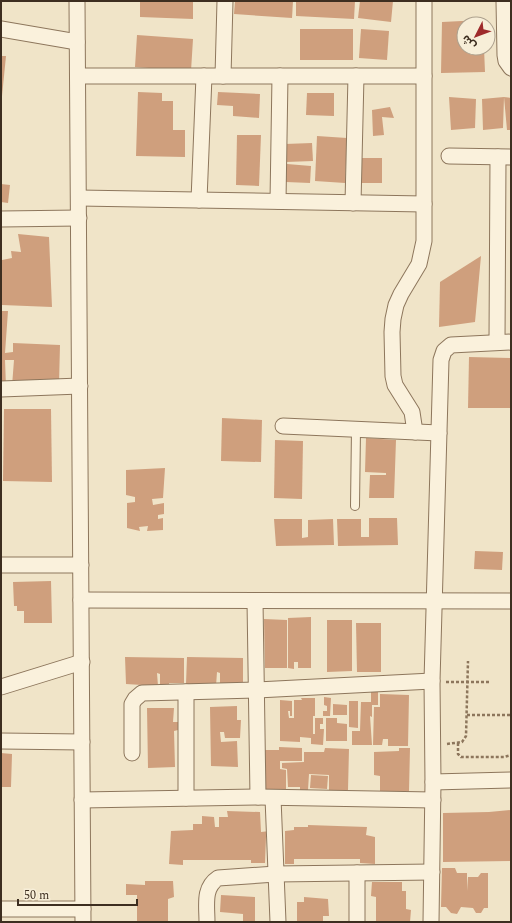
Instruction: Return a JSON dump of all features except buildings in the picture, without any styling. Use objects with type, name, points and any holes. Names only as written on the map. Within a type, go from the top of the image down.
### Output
[{"type":"street","points":[[1,909],[83,915],[77,1]]},
{"type":"street","points":[[223,76],[225,1]]},
{"type":"street","points":[[415,432],[412,412],[395,385],[393,376],[392,332],[396,306],[401,294],[414,274],[423,253],[424,1]]},
{"type":"street","points":[[504,1],[506,61],[511,68]]},
{"type":"street","points":[[1,29],[77,42]]},
{"type":"street","points":[[78,76],[424,76]]},
{"type":"street","points":[[199,200],[204,76]]},
{"type":"street","points":[[278,200],[280,76]]},
{"type":"street","points":[[353,203],[356,76]]},
{"type":"street","points":[[431,922],[433,782],[432,681],[441,360],[444,351],[451,345],[504,342],[504,157],[449,156]]},
{"type":"street","points":[[79,198],[278,200],[424,204]]},
{"type":"street","points":[[1,219],[79,218]]},
{"type":"street","points":[[1,389],[80,386]]},
{"type":"street","points":[[283,426],[439,433]]},
{"type":"street","points":[[1,565],[81,565]]},
{"type":"street","points":[[81,600],[511,601]]},
{"type":"street","points":[[255,601],[256,690],[265,797],[276,874],[278,922]]},
{"type":"street","points":[[1,687],[82,662]]},
{"type":"street","points":[[132,753],[132,710],[135,699],[142,693],[256,690],[432,681]]},
{"type":"street","points":[[186,692],[186,798]]},
{"type":"street","points":[[1,741],[82,742]]},
{"type":"street","points":[[433,782],[511,780]]},
{"type":"street","points":[[82,800],[265,797],[432,800]]},
{"type":"street","points":[[207,922],[208,889],[211,882],[218,878],[276,874],[432,872]]},
{"type":"street","points":[[357,873],[357,922]]},
{"type":"lane","points":[[355,506],[356,429]]},
{"type":"path","points":[[433,746],[462,742],[466,736],[468,661]]},
{"type":"path","points":[[432,681],[489,682]]},
{"type":"path","points":[[467,715],[511,715]]},
{"type":"path","points":[[458,743],[458,754],[461,757],[504,757],[511,755]]}]
